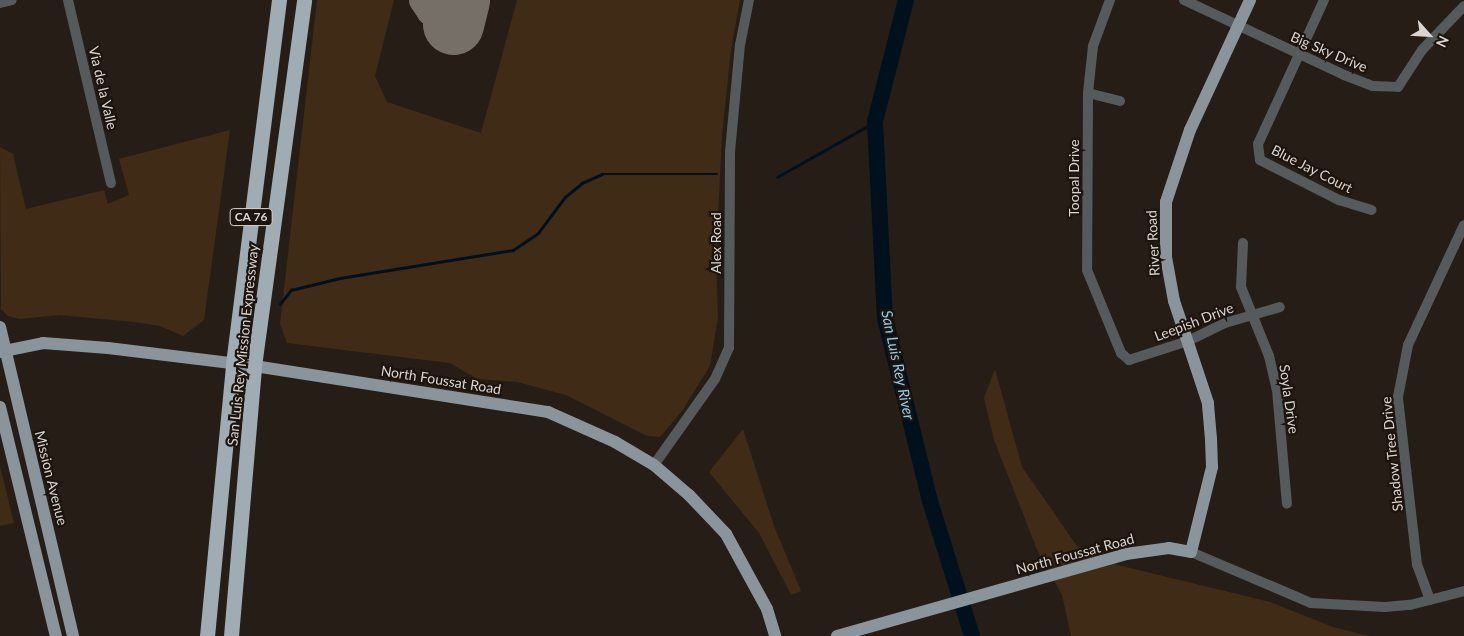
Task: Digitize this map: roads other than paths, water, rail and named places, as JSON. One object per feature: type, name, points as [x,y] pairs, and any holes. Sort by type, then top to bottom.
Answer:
[{"type":"highway","name":"San Luis Rey Mission Expressway","points":[[207,636],[233,364],[279,0]]},
{"type":"highway","name":"San Luis Rey Mission Expressway","points":[[231,636],[254,366],[304,0]]},
{"type":"main road","name":"River Road","points":[[1191,552],[1212,467],[1208,404],[1174,302],[1166,257],[1166,202],[1190,130],[1250,0]]},
{"type":"main road","name":"Mission Avenue","points":[[0,327],[3,351],[73,636]]},
{"type":"main road","name":"North Foussat Road","points":[[3,351],[43,343],[254,366],[548,412],[615,442],[654,466],[689,495],[726,534],[767,608],[774,636]]},
{"type":"main road","points":[[0,407],[56,636]]},
{"type":"main road","name":"North Foussat Road","points":[[838,636],[1126,554],[1168,548],[1191,552]]},
{"type":"street","points":[[0,3],[12,0]]},
{"type":"street","name":"Via de la Valle","points":[[68,0],[111,183]]},
{"type":"street","name":"Alex Road","points":[[654,466],[715,379],[729,348],[730,152],[740,45],[749,0]]},
{"type":"street","name":"Toopal Drive","points":[[1110,0],[1093,46],[1088,93],[1088,270],[1121,353]]},
{"type":"street","name":"Big Sky Drive","points":[[1184,0],[1299,56],[1373,86],[1398,87],[1422,50],[1464,6]]},
{"type":"street","points":[[1299,56],[1324,0]]},
{"type":"street","name":"Blue Jay Court","points":[[1299,56],[1258,144],[1260,160],[1339,200],[1372,210]]},
{"type":"street","points":[[1088,93],[1120,101]]},
{"type":"street","name":"Shadow Tree Drive","points":[[1430,600],[1417,565],[1398,397],[1402,364],[1408,345],[1460,246],[1464,225]]},
{"type":"street","name":"Soyla Drive","points":[[1243,243],[1242,287],[1269,356],[1277,390],[1287,504]]},
{"type":"street","name":"Leepish Drive","points":[[1121,353],[1129,360],[1188,341],[1226,323],[1280,308]]},
{"type":"street","name":"North Foussat Road","points":[[1191,552],[1311,604],[1385,607],[1430,600],[1464,591]]},
{"type":"waterway","name":"San Luis Rey River","points":[[906,0],[875,122],[885,318],[930,501],[972,636]]},
{"type":"waterway","points":[[777,177],[875,122]]},
{"type":"waterway","points":[[280,304],[291,290],[340,278],[513,250],[538,233],[565,197],[582,183],[602,174],[717,174]]}]
